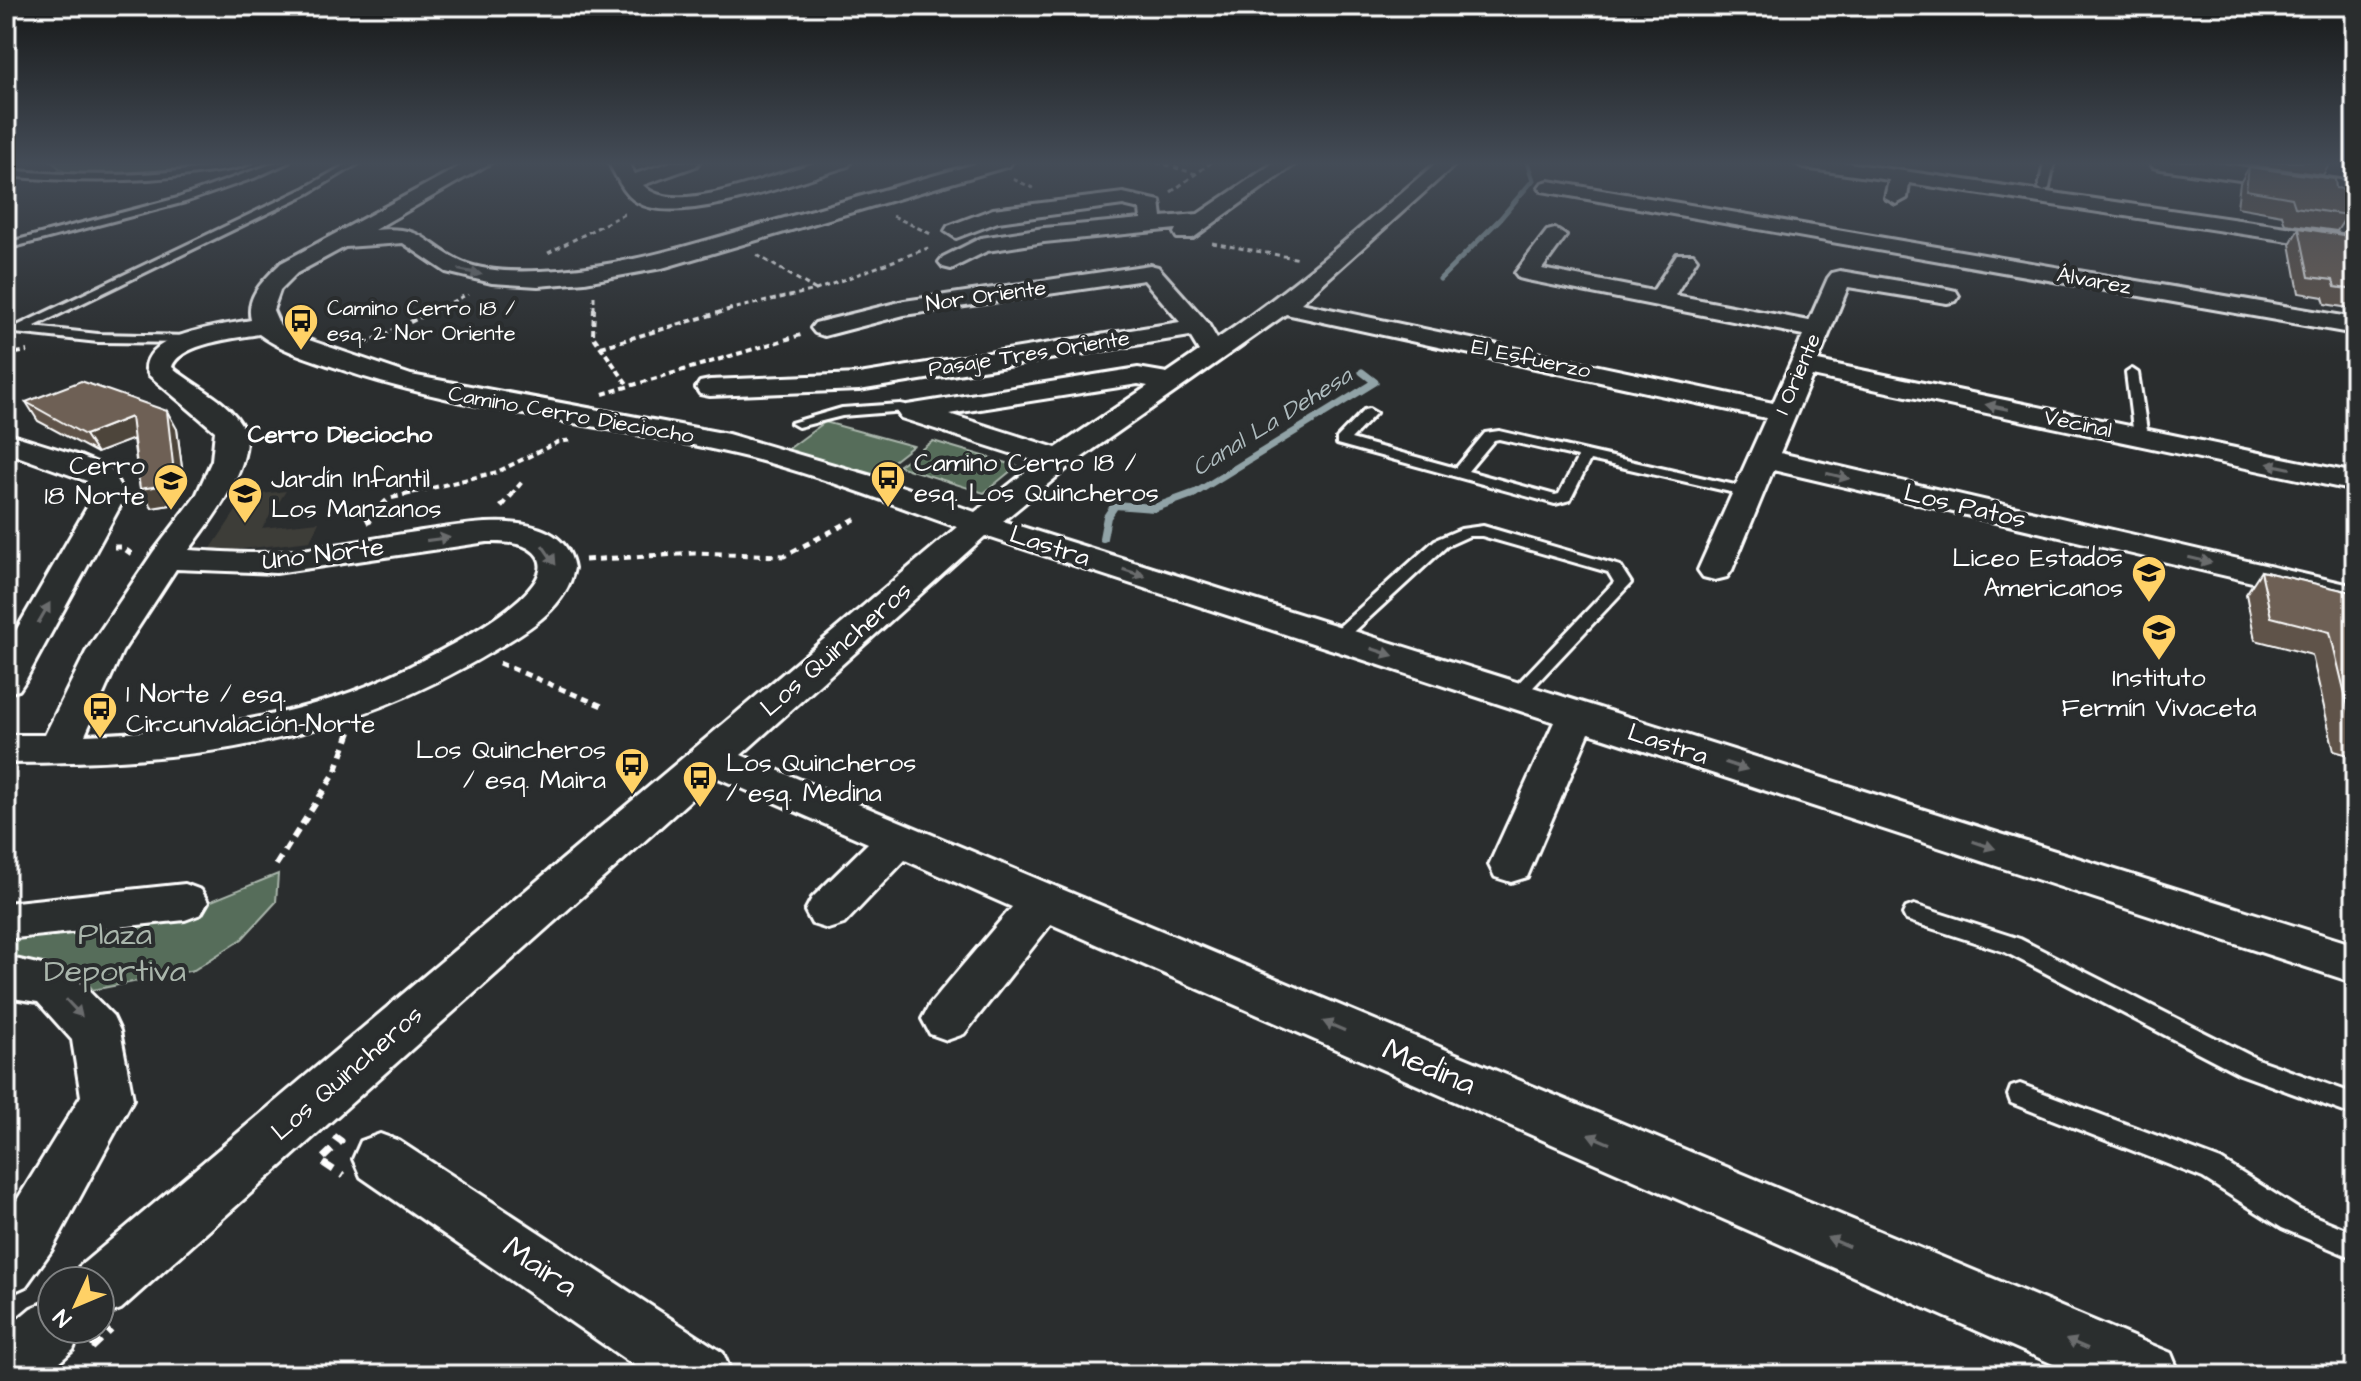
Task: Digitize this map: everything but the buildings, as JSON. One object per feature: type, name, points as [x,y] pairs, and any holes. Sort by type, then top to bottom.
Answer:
[{"type":"street","points":[[58,750],[104,652],[166,558],[211,498],[227,460],[230,430],[217,412],[177,387],[159,369],[164,355],[191,340],[265,325],[261,310],[269,288],[289,268],[361,226]]},
{"type":"street","points":[[319,249],[370,238],[405,238],[423,245],[447,266],[503,277],[595,275],[654,263],[779,226]]},
{"type":"street","points":[[948,235],[968,226]]},
{"type":"street","points":[[951,262],[981,245],[1087,226]]},
{"type":"street","points":[[1197,226],[1163,253],[1212,354]]},
{"type":"street","name":"Los Quincheros","points":[[116,1274],[980,524],[1060,459],[1282,306],[1376,226]]},
{"type":"street","name":"Álvarez","points":[[1778,226],[2355,326]]},
{"type":"street","points":[[2214,226],[2355,244]]},
{"type":"street","points":[[1555,236],[1527,273],[1816,330]]},
{"type":"street","name":"Nor Oriente","points":[[824,328],[1163,253]]},
{"type":"street","points":[[1660,299],[1685,259]]},
{"type":"street","name":"1 Oriente","points":[[1715,570],[1840,278],[1947,296]]},
{"type":"street","name":"El Esfuerzo","points":[[1282,306],[1781,413]]},
{"type":"street","name":"Camino Cerro Dieciocho","points":[[265,325],[287,341],[440,391],[728,443],[864,484],[980,524]]},
{"type":"street","name":"Pasaje Tres Oriente","points":[[710,388],[859,382],[1198,327]]},
{"type":"street","name":"Vecinal","points":[[1801,366],[2355,482]]},
{"type":"street","points":[[906,410],[1138,376],[1174,382]]},
{"type":"street","points":[[859,382],[859,394],[1060,459]]},
{"type":"street","points":[[6,442],[69,462],[100,476],[109,497],[6,681]]},
{"type":"street","name":"Los Patos","points":[[1762,458],[2355,596]]},
{"type":"street","name":"Lastra","points":[[980,524],[2355,964]]},
{"type":"street","name":"Uno Norte","points":[[166,558],[268,563],[480,532],[515,534],[537,541],[554,556],[557,567]]},
{"type":"street","points":[[6,749],[133,749],[214,741],[300,722],[358,704],[469,650],[537,602],[552,584],[557,567]]},
{"type":"street","points":[[1511,865],[1577,715]]},
{"type":"street","name":"Medina","points":[[710,758],[2149,1375]]},
{"type":"street","points":[[828,911],[898,840]]},
{"type":"street","points":[[947,1019],[1043,901]]},
{"type":"street","points":[[6,921],[185,902]]},
{"type":"street","points":[[6,977],[52,985],[95,1031],[107,1099],[31,1231],[6,1266]]},
{"type":"street","name":"Maira","points":[[380,1159],[701,1375]]},
{"type":"street","points":[[6,1369],[36,1343]]},
{"type":"lane","points":[[6,246],[87,226]]},
{"type":"lane","points":[[20,329],[233,226]]},
{"type":"lane","points":[[6,328],[98,338],[191,340]]},
{"type":"lane","points":[[2132,373],[2141,437]]},
{"type":"lane","points":[[798,423],[842,412],[906,410]]},
{"type":"lane","points":[[1369,413],[1342,441],[1562,500],[1586,455]]},
{"type":"lane","points":[[1460,472],[1490,436],[1499,435],[1748,492]]},
{"type":"lane","points":[[1337,638],[1441,543],[1466,532],[1483,531],[1614,569],[1623,583],[1516,695]]},
{"type":"lane","points":[[1914,914],[2012,945],[2249,1067],[2355,1105]]},
{"type":"lane","points":[[2020,1095],[2212,1169],[2291,1219],[2355,1246]]},
{"type":"path","points":[[336,359],[600,226]]},
{"type":"path","points":[[926,226],[948,235]]},
{"type":"path","points":[[601,347],[730,309],[816,290],[923,252],[948,235]]},
{"type":"path","points":[[732,240],[816,290]]},
{"type":"path","points":[[1163,253],[1333,265]]},
{"type":"path","points":[[595,275],[593,336],[628,385],[824,328]]},
{"type":"path","points":[[382,547],[367,518],[390,498],[497,472],[558,442]]},
{"type":"path","points":[[557,567],[588,559],[694,553],[784,556],[855,519]]},
{"type":"path","points":[[469,650],[607,708]]},
{"type":"path","points":[[276,865],[335,773],[358,704]]},
{"type":"shaded area","name":"Jardín Infantil Los Manzanos","points":[[286,491],[262,528],[319,522],[310,541],[208,553],[246,496]]},
{"type":"green space","points":[[825,422],[913,446],[872,478],[783,453]]},
{"type":"green space","points":[[933,441],[1017,466],[984,493],[898,466]]},
{"type":"green space","name":"Plaza Deportiva","points":[[278,874],[276,902],[242,939],[194,970],[93,990],[76,970],[6,965],[6,932],[187,911]]},
{"type":"waterway","name":"Canal La Dehesa","points":[[1440,279],[1493,226]]},
{"type":"waterway","name":"Canal La Dehesa","points":[[1192,495],[1375,382],[1362,372]]},
{"type":"waterway","name":"Canal La Dehesa","points":[[1103,538],[1107,517],[1115,505],[1154,508],[1195,493]]},
{"type":"place","name":"Camino Cerro 18 / esq. 2 Nor Oriente","points":[[301,352]]},
{"type":"place","name":"Camino Cerro 18 / esq. Los Quincheros","points":[[888,509]]},
{"type":"place","name":"Cerro 18 Norte","points":[[171,512]]},
{"type":"place","name":"Jardín Infantil Los Manzanos","points":[[245,525]]},
{"type":"place","name":"Liceo Estados Americanos","points":[[2149,604]]},
{"type":"place","name":"Instituto Fermín Vivaceta","points":[[2159,662]]},
{"type":"place","name":"1 Norte / esq. Circunvalación-Norte","points":[[100,740]]},
{"type":"place","name":"Los Quincheros / esq. Maira","points":[[632,796]]},
{"type":"place","name":"Los Quincheros / esq. Medina","points":[[700,809]]},
{"type":"district","name":"Cerro Dieciocho","points":[[340,435]]}]
